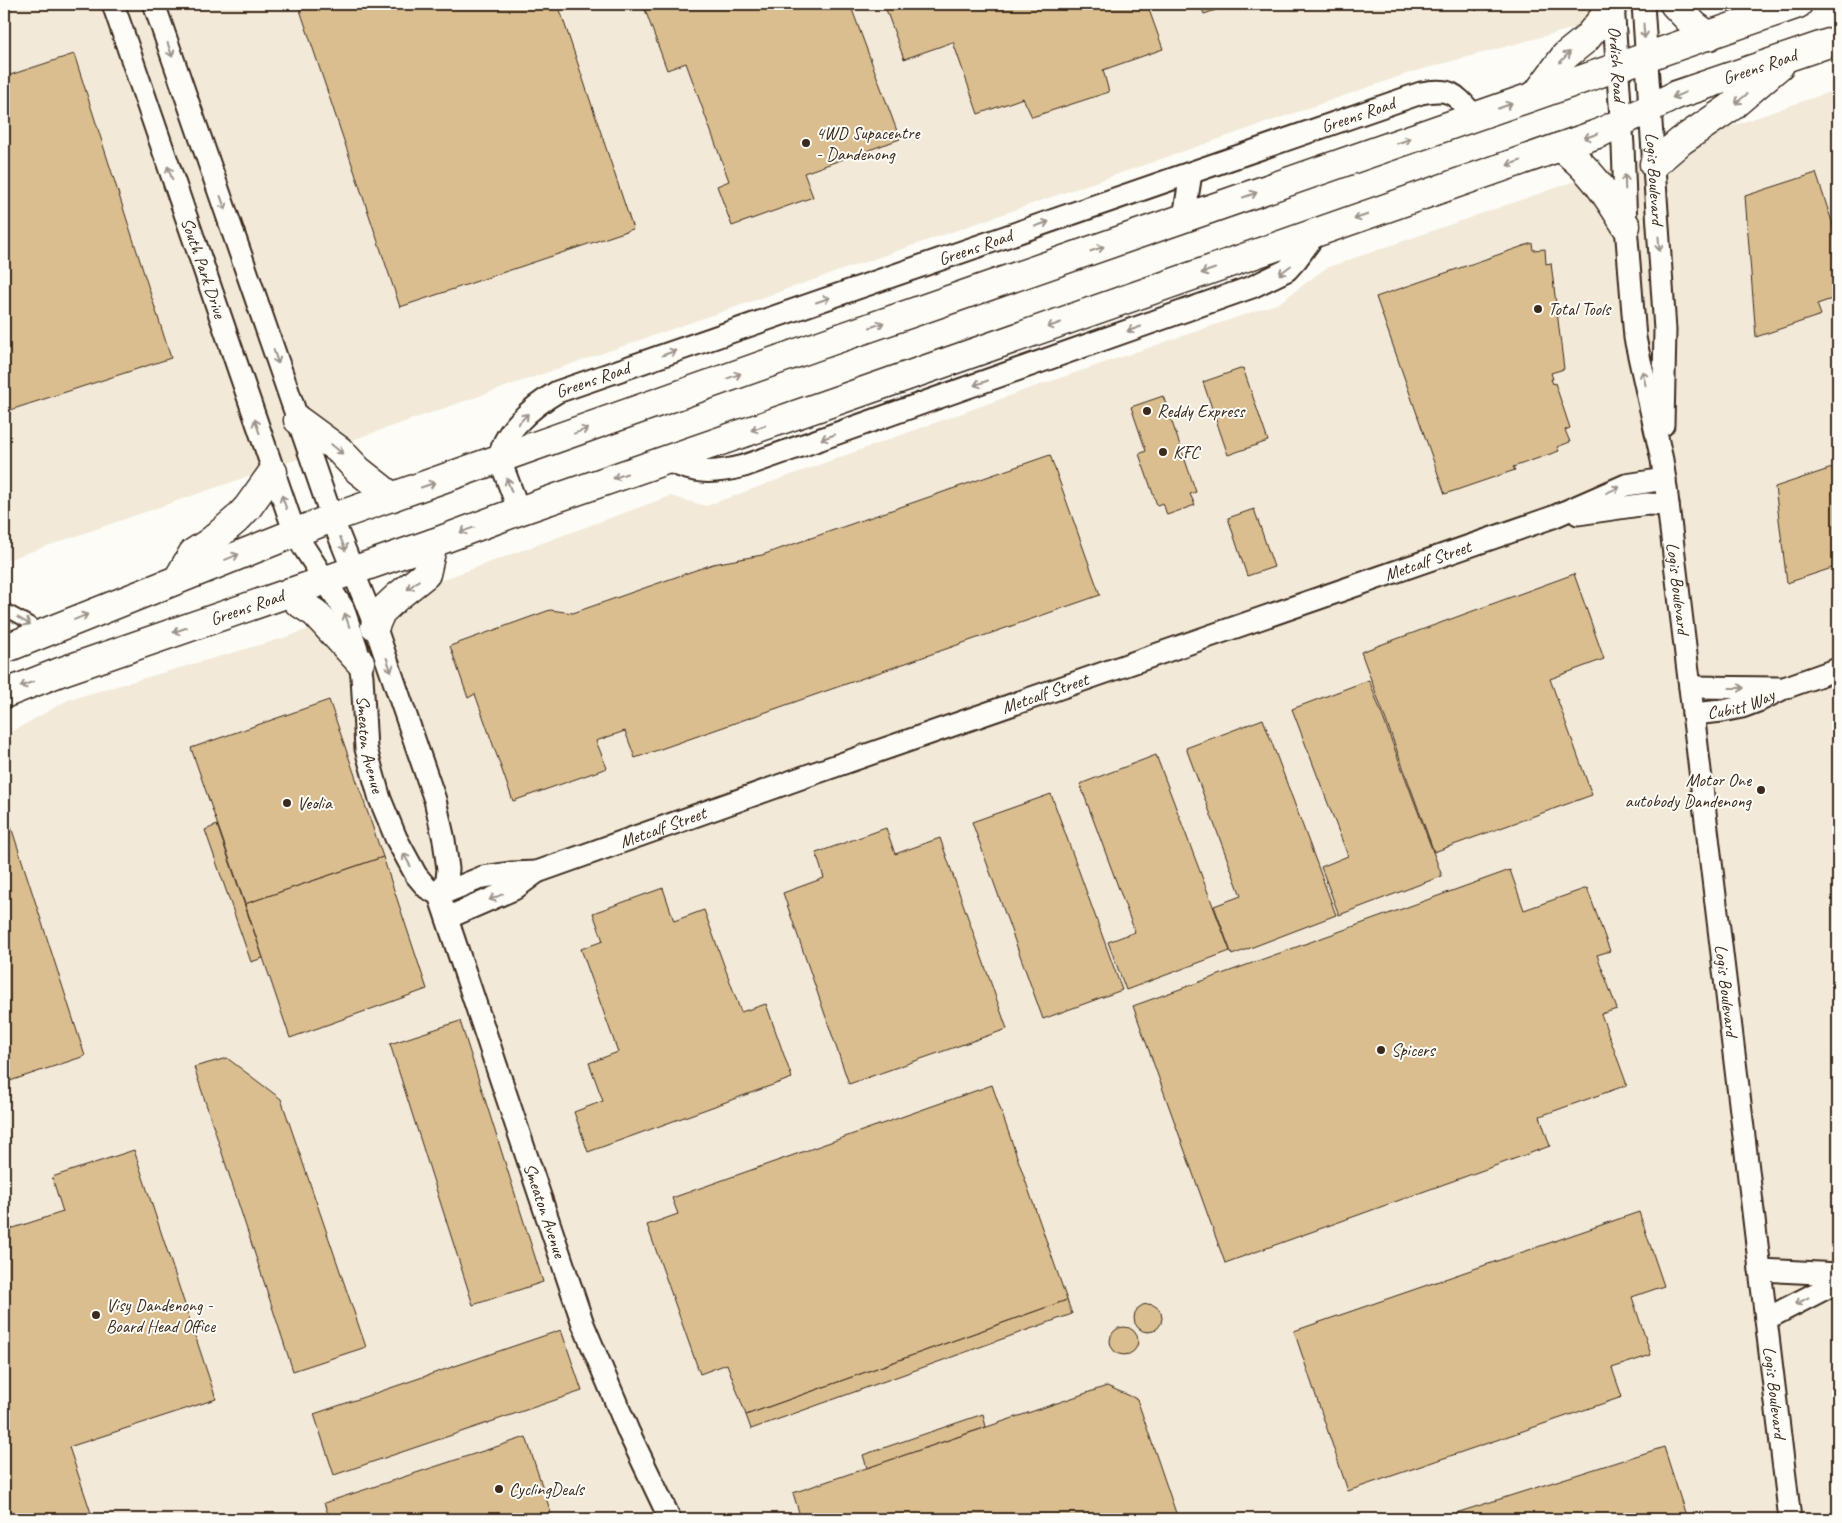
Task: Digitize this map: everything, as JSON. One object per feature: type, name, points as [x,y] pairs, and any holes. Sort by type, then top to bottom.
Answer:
[{"type":"main road","points":[[1674,4],[1694,25],[1709,36]]},
{"type":"main road","points":[[4,649],[332,518],[831,341],[1798,4]]},
{"type":"main road","points":[[1536,96],[1565,56],[1586,39],[1613,5]]},
{"type":"main road","name":"Greens Road","points":[[4,694],[60,672],[433,543],[519,511],[1560,146],[1621,123],[1681,94],[1838,40]]},
{"type":"main road","points":[[1654,164],[1681,141],[1731,107],[1791,56]]},
{"type":"main road","points":[[1560,146],[1588,170],[1600,185],[1626,226]]},
{"type":"main road","points":[[298,420],[339,450],[358,470],[392,497]]},
{"type":"main road","points":[[178,579],[193,553],[210,542],[237,519],[248,507],[272,472]]},
{"type":"main road","points":[[375,626],[381,612],[426,574],[433,543]]},
{"type":"main road","points":[[290,592],[298,602],[315,613],[360,662]]},
{"type":"street","name":"South Park Drive","points":[[113,4],[272,472],[296,532],[326,579]]},
{"type":"street","points":[[154,4],[332,518]]},
{"type":"street","name":"Ordish Road","points":[[1643,4],[1650,108]]},
{"type":"street","name":"Ordish Road","points":[[1613,5],[1621,123]]},
{"type":"street","name":"Greens Road","points":[[500,460],[503,441],[522,419],[542,401],[558,392],[1426,92],[1446,91],[1457,97],[1474,116]]},
{"type":"street","name":"Logis Boulevard","points":[[1650,108],[1665,330],[1664,469]]},
{"type":"street","name":"Logis Boulevard","points":[[1621,123],[1626,226],[1636,338],[1664,469],[1790,1519]]},
{"type":"street","points":[[1184,218],[1191,173]]},
{"type":"street","points":[[500,460],[519,511]]},
{"type":"street","name":"Metcalf Street","points":[[447,918],[514,890],[538,872],[824,770],[1553,517],[1664,469]]},
{"type":"street","name":"Metcalf Street","points":[[1553,517],[1646,504],[1668,505]]},
{"type":"street","name":"Smeaton Avenue","points":[[332,518],[375,626],[418,748],[438,814],[448,869],[447,880],[440,895],[584,1324],[629,1434],[670,1519]]},
{"type":"street","name":"Smeaton Avenue","points":[[326,579],[343,608],[360,662],[366,749],[380,799],[396,838],[416,876],[427,888],[440,895]]},
{"type":"street","name":"Cubitt Way","points":[[1693,714],[1742,707],[1784,688],[1838,669]]},
{"type":"street","name":"Cubitt Way","points":[[1690,687],[1784,688]]},
{"type":"street","name":"Metcalf Street","points":[[440,895],[484,877],[510,873],[538,872]]},
{"type":"street","points":[[1760,1270],[1838,1274]]},
{"type":"street","points":[[1766,1319],[1838,1282]]},
{"type":"lane","points":[[4,609],[45,632]]},
{"type":"shaded area","points":[[4,4],[1663,4],[1412,72],[4,561]]},
{"type":"shaded area","points":[[1838,89],[1838,1519],[4,1519],[4,736],[68,700],[287,637],[670,496],[706,506],[1028,389],[1279,303],[1326,268]]},
{"type":"building","points":[[298,4],[558,4],[633,229],[400,307]]},
{"type":"building","points":[[643,4],[850,4],[900,139],[804,173],[813,197],[732,226],[717,186],[729,181],[686,63],[667,70]]},
{"type":"building","points":[[884,4],[1147,4],[1163,49],[1103,70],[1109,92],[1032,117],[1023,98],[978,114],[953,42],[904,59]]},
{"type":"building","points":[[1200,4],[1234,4],[1204,14]]},
{"type":"building","points":[[1469,4],[1496,4],[1489,10],[1483,5],[1476,11]]},
{"type":"building","points":[[74,54],[171,358],[4,412],[4,77]]},
{"type":"building","points":[[1816,173],[1838,240],[1838,297],[1817,304],[1821,315],[1756,337],[1745,196]]},
{"type":"building","points":[[1532,243],[1533,250],[1545,249],[1546,264],[1551,263],[1564,369],[1551,373],[1553,379],[1551,379],[1553,384],[1555,383],[1570,428],[1565,430],[1570,442],[1557,447],[1559,451],[1513,467],[1515,470],[1445,494],[1376,297]]},
{"type":"building","points":[[1243,368],[1268,441],[1228,455],[1203,382]]},
{"type":"building","points":[[1163,396],[1196,492],[1190,494],[1195,505],[1167,515],[1163,503],[1157,505],[1139,454],[1146,451],[1131,407]]},
{"type":"building","points":[[1050,455],[1100,595],[635,758],[625,731],[596,741],[607,768],[513,801],[475,694],[468,698],[450,646],[550,610],[573,613],[713,564],[762,555]]},
{"type":"building","points":[[1838,466],[1838,566],[1787,583],[1775,487]]},
{"type":"building","points":[[1254,509],[1274,567],[1247,576],[1228,518]]},
{"type":"building","points":[[1574,574],[1604,659],[1550,679],[1592,795],[1434,852],[1361,652]]},
{"type":"building","points":[[1369,680],[1442,876],[1339,915],[1321,867],[1348,856],[1292,709]]},
{"type":"building","name":"Veolia","points":[[329,700],[383,857],[245,904],[191,748]]},
{"type":"building","points":[[1263,719],[1336,915],[1232,955],[1214,906],[1241,896],[1186,748]]},
{"type":"building","points":[[1156,755],[1230,951],[1126,990],[1108,942],[1135,932],[1080,784]]},
{"type":"building","points":[[1051,794],[1122,990],[1043,1019],[972,822]]},
{"type":"building","points":[[4,805],[85,1056],[4,1083]]},
{"type":"building","points":[[217,825],[263,958],[251,962],[205,830]]},
{"type":"building","points":[[886,828],[895,854],[940,838],[1007,1029],[849,1084],[783,893],[824,878],[816,853]]},
{"type":"building","points":[[383,857],[427,989],[290,1038],[245,904]]},
{"type":"building","name":"Spicers","points":[[1510,870],[1524,910],[1587,888],[1610,951],[1597,955],[1617,1009],[1601,1014],[1627,1085],[1540,1116],[1550,1146],[1225,1263],[1133,1006]]},
{"type":"building","points":[[663,888],[674,921],[704,910],[741,1012],[766,1004],[792,1078],[588,1152],[574,1112],[603,1101],[589,1063],[618,1052],[581,949],[603,941],[593,913]]},
{"type":"building","points":[[460,1021],[543,1282],[473,1305],[390,1044]]},
{"type":"building","points":[[227,1058],[281,1099],[366,1347],[293,1371],[194,1067]]},
{"type":"building","points":[[992,1085],[1067,1300],[746,1415],[727,1364],[700,1374],[647,1225],[678,1214],[672,1198]]},
{"type":"building","name":"Visy Dandenong - Board Head Office","points":[[134,1150],[216,1399],[69,1447],[93,1519],[4,1519],[4,1231],[63,1212],[52,1177]]},
{"type":"building","points":[[1639,1212],[1664,1286],[1632,1297],[1651,1355],[1612,1368],[1622,1397],[1348,1491],[1294,1331]]},
{"type":"building","points":[[1067,1300],[1072,1314],[751,1429],[746,1415]]},
{"type":"building","points":[[1148,1304],[1158,1308],[1162,1318],[1158,1328],[1148,1332],[1138,1328],[1134,1318],[1138,1308]]},
{"type":"building","points":[[1124,1327],[1134,1331],[1138,1341],[1134,1351],[1124,1355],[1114,1351],[1110,1341],[1114,1331]]},
{"type":"building","points":[[561,1330],[582,1391],[334,1475],[314,1414]]},
{"type":"building","points":[[1107,1386],[1137,1399],[1178,1519],[801,1519],[793,1493]]},
{"type":"building","points":[[983,1414],[986,1427],[867,1468],[863,1455]]},
{"type":"building","points":[[526,1437],[553,1519],[330,1519],[324,1503]]},
{"type":"building","points":[[1664,1447],[1687,1519],[1437,1519]]},
{"type":"place","name":"4WD Supacentre - Dandenong","points":[[806,143]]},
{"type":"place","name":"Total Tools","points":[[1538,309]]},
{"type":"place","name":"Reddy Express","points":[[1147,411]]},
{"type":"place","name":"KFC","points":[[1163,452]]},
{"type":"place","name":"Motor One autobody Dandenong","points":[[1761,790]]},
{"type":"place","name":"Veolia","points":[[287,803]]},
{"type":"place","name":"Spicers","points":[[1381,1050]]},
{"type":"place","name":"Visy Dandenong - Board Head Office","points":[[96,1315]]},
{"type":"place","name":"CyclingDeals","points":[[499,1489]]}]
